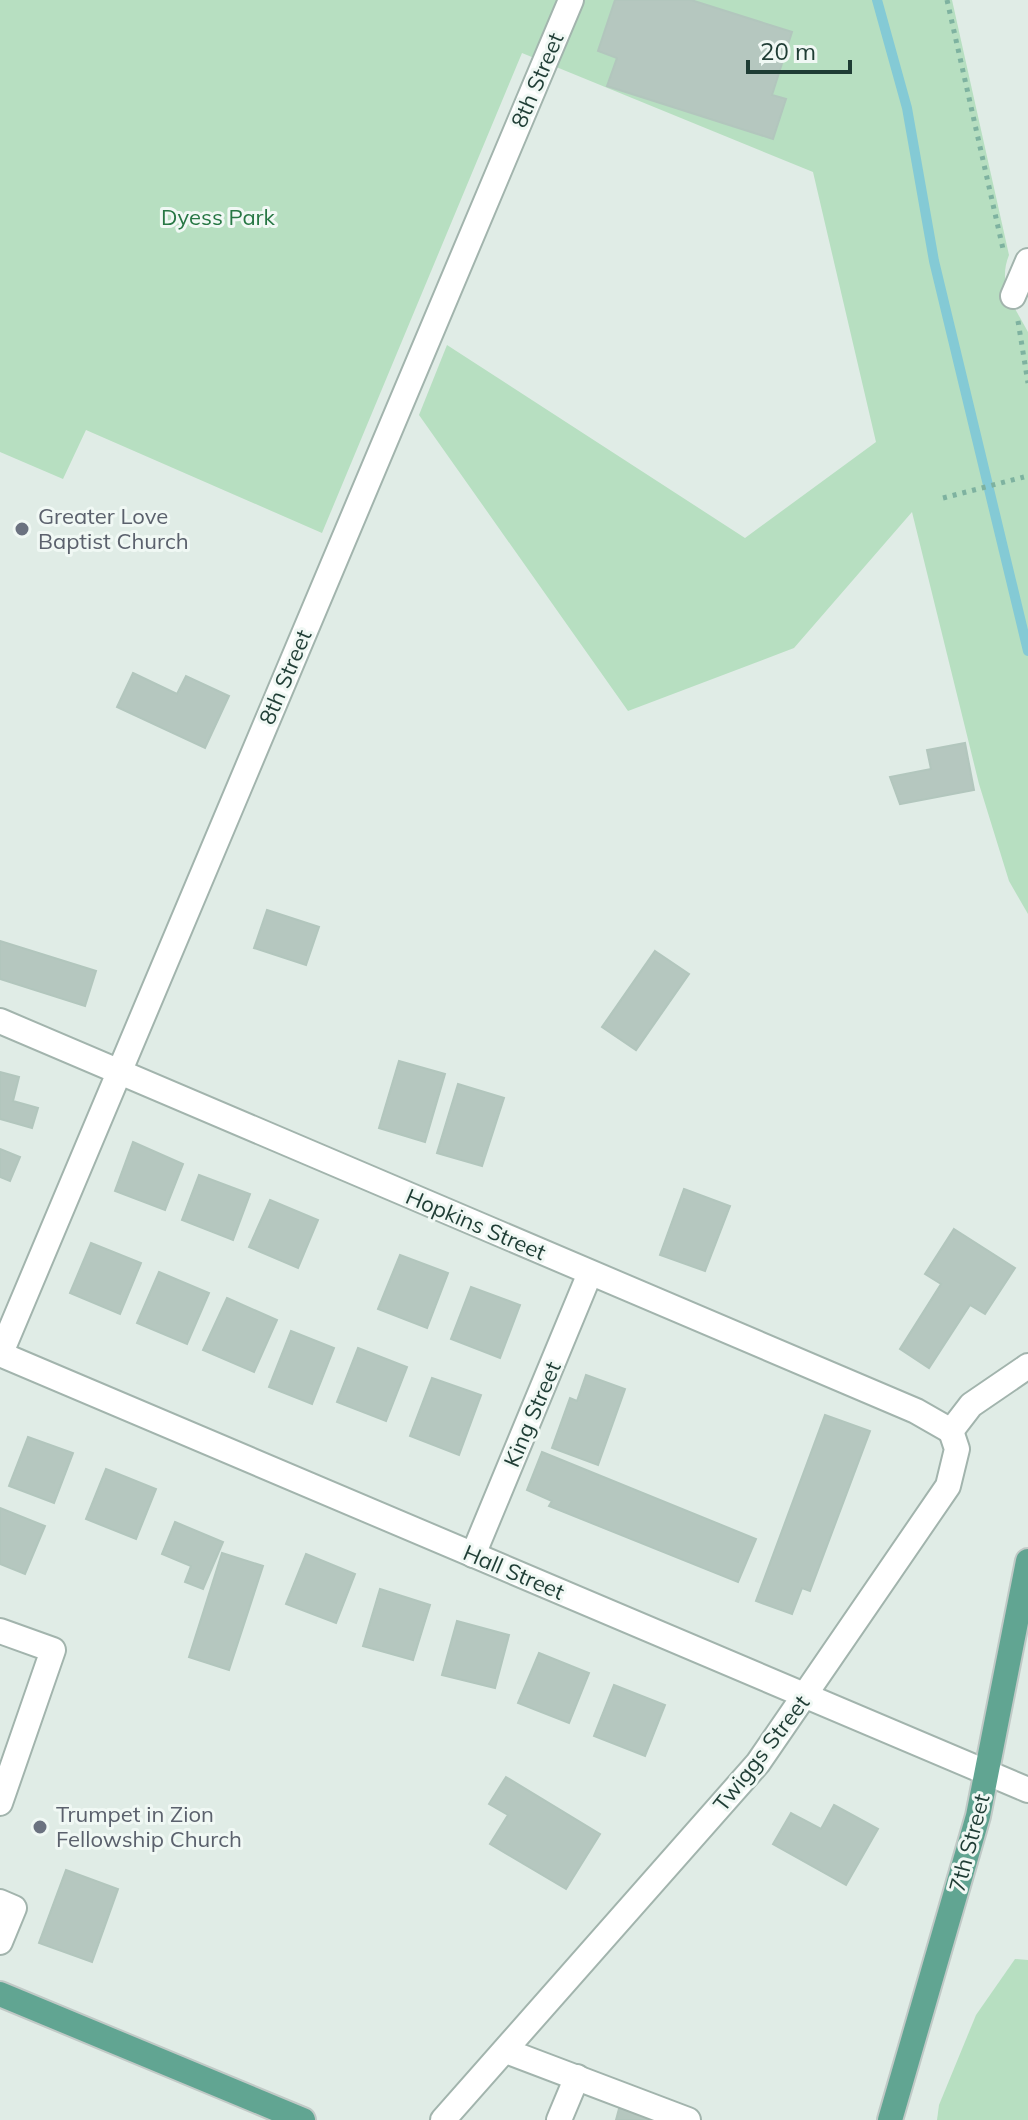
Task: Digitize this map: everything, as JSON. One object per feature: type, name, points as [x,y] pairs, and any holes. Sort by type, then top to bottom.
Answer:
[{"type":"main road","name":"7th Street","points":[[890,2120],[973,1831],[1028,1561]]},
{"type":"main road","points":[[0,1994],[303,2120]]},
{"type":"street","name":"8th Street","points":[[0,1354],[571,0]]},
{"type":"street","points":[[1013,296],[1028,261]]},
{"type":"street","name":"Hopkins Street","points":[[0,1021],[916,1411],[951,1431]]},
{"type":"street","name":"King Street","points":[[473,1555],[590,1273]]},
{"type":"street","name":"Hall Street","points":[[0,1354],[1028,1790]]},
{"type":"street","points":[[951,1431],[971,1405],[1028,1366]]},
{"type":"street","name":"Twiggs Street","points":[[443,2120],[758,1763],[948,1486],[957,1449],[951,1431]]},
{"type":"street","points":[[0,1631],[53,1650],[8,1751],[0,1803]]},
{"type":"street","points":[[0,1902],[14,1908],[0,1942]]},
{"type":"street","points":[[506,2051],[688,2120]]},
{"type":"street","points":[[559,2120],[577,2077]]},
{"type":"path","points":[[947,0],[1013,296],[1028,383]]},
{"type":"path","points":[[943,498],[1024,477]]},
{"type":"green space","name":"Dyess Park","points":[[0,0],[952,0],[1009,255],[1006,286],[1028,332],[1028,914],[1009,881],[979,784],[912,512],[794,648],[628,711],[419,415],[447,345],[745,538],[876,442],[813,172],[522,53],[322,533],[86,430],[63,479],[0,452]]},
{"type":"green space","points":[[1015,1959],[1028,1960],[1028,2120],[937,2120],[939,2105],[976,2015]]},
{"type":"building","points":[[615,0],[691,0],[792,32],[772,95],[786,99],[773,139],[607,86],[617,58],[598,51]]},
{"type":"building","points":[[133,673],[177,694],[186,676],[229,696],[205,748],[117,707]]},
{"type":"building","points":[[965,743],[974,790],[900,804],[890,777],[931,769],[927,750]]},
{"type":"building","points":[[267,910],[319,927],[306,965],[254,948]]},
{"type":"building","points":[[0,941],[96,971],[85,1006],[0,979]]},
{"type":"building","points":[[655,951],[689,974],[636,1050],[602,1027]]},
{"type":"building","points":[[399,1061],[445,1074],[425,1142],[379,1128]]},
{"type":"building","points":[[0,1072],[19,1077],[13,1101],[38,1108],[32,1128],[0,1119]]},
{"type":"building","points":[[458,1084],[504,1098],[482,1166],[437,1153]]},
{"type":"building","points":[[133,1142],[183,1164],[165,1210],[115,1191]]},
{"type":"building","points":[[0,1149],[20,1157],[10,1181],[0,1177]]},
{"type":"building","points":[[199,1175],[250,1194],[233,1240],[182,1220]]},
{"type":"building","points":[[684,1189],[730,1206],[705,1271],[660,1255]]},
{"type":"building","points":[[270,1200],[318,1220],[298,1268],[249,1247]]},
{"type":"building","points":[[954,1229],[1015,1268],[985,1314],[970,1305],[929,1368],[900,1349],[941,1284],[925,1274]]},
{"type":"building","points":[[91,1243],[141,1263],[120,1314],[70,1293]]},
{"type":"building","points":[[400,1255],[448,1273],[427,1328],[378,1309]]},
{"type":"building","points":[[159,1272],[209,1293],[187,1344],[137,1323]]},
{"type":"building","points":[[471,1287],[520,1305],[500,1358],[451,1339]]},
{"type":"building","points":[[227,1298],[277,1320],[254,1372],[203,1350]]},
{"type":"building","points":[[291,1331],[334,1348],[312,1404],[269,1387]]},
{"type":"building","points":[[358,1348],[407,1367],[386,1421],[337,1402]]},
{"type":"building","points":[[586,1375],[625,1389],[598,1465],[552,1448],[570,1398],[577,1401]]},
{"type":"building","points":[[432,1378],[481,1395],[459,1455],[410,1436]]},
{"type":"building","points":[[825,1415],[870,1431],[810,1591],[802,1588],[792,1614],[756,1601]]},
{"type":"building","points":[[28,1437],[73,1453],[54,1503],[9,1486]]},
{"type":"building","points":[[542,1452],[756,1539],[738,1582],[549,1506],[552,1501],[527,1490]]},
{"type":"building","points":[[106,1469],[156,1489],[136,1539],[86,1519]]},
{"type":"building","points":[[0,1508],[45,1526],[25,1574],[0,1564]]},
{"type":"building","points":[[175,1522],[223,1542],[203,1589],[185,1582],[191,1566],[162,1554]]},
{"type":"building","points":[[222,1553],[263,1566],[229,1670],[189,1657]]},
{"type":"building","points":[[306,1554],[355,1574],[336,1623],[286,1604]]},
{"type":"building","points":[[380,1589],[430,1605],[413,1660],[363,1646]]},
{"type":"building","points":[[457,1621],[509,1635],[495,1688],[442,1675]]},
{"type":"building","points":[[539,1653],[589,1673],[569,1723],[518,1703]]},
{"type":"building","points":[[614,1685],[665,1705],[645,1756],[594,1736]]},
{"type":"building","points":[[506,1777],[600,1834],[566,1889],[490,1844],[508,1815],[489,1804]]},
{"type":"building","points":[[834,1805],[878,1829],[846,1885],[773,1844],[791,1813],[821,1829]]},
{"type":"building","points":[[66,1870],[118,1889],[92,1962],[39,1943]]},
{"type":"building","points":[[620,2105],[675,2120],[616,2120]]},
{"type":"waterway","points":[[877,0],[907,108],[934,261],[1028,651]]},
{"type":"place","name":"Greater Love Baptist Church","points":[[22,529]]},
{"type":"place","name":"Trumpet in Zion Fellowship Church","points":[[40,1827]]}]
